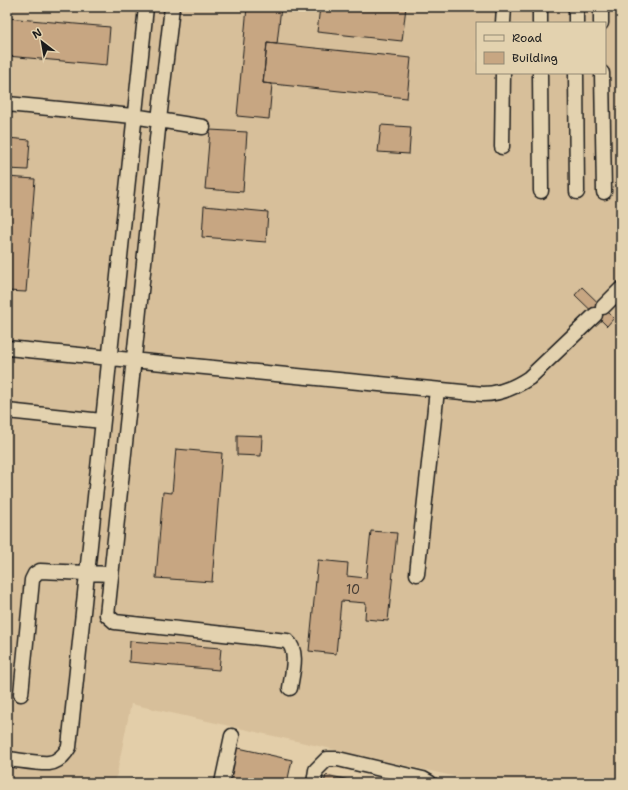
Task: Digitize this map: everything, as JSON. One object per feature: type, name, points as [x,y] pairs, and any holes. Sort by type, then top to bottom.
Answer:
[{"type":"lane","points":[[7,759],[50,763],[64,755],[69,747],[102,421],[110,357],[133,116],[146,7]]},
{"type":"lane","points":[[172,7],[107,615],[115,622],[286,641],[291,644],[293,650],[290,688]]},
{"type":"lane","points":[[504,7],[504,22]]},
{"type":"lane","points":[[540,7],[540,22]]},
{"type":"lane","points":[[576,7],[576,22]]},
{"type":"lane","points":[[601,7],[601,22]]},
{"type":"lane","points":[[502,147],[503,74]]},
{"type":"lane","points":[[540,74],[541,191]]},
{"type":"lane","points":[[576,74],[577,192]]},
{"type":"lane","points":[[602,74],[604,192]]},
{"type":"lane","points":[[7,104],[133,116],[203,127]]},
{"type":"lane","points":[[7,348],[487,394],[502,392],[516,386],[528,378],[621,289]]},
{"type":"lane","points":[[417,574],[437,390]]},
{"type":"lane","points":[[7,410],[102,421]]},
{"type":"lane","points":[[21,694],[32,580],[35,574],[40,571],[111,574]]},
{"type":"lane","points":[[222,783],[232,736]]},
{"type":"lane","points":[[314,783],[316,770],[327,759],[338,759],[423,779],[430,783]]},
{"type":"shaded area","points":[[7,7],[621,7],[621,783],[484,783],[131,704],[115,783],[7,783]]},
{"type":"building","points":[[247,7],[281,7],[277,44],[267,43],[263,83],[272,84],[269,119],[237,116]]},
{"type":"building","points":[[320,7],[406,7],[402,41],[317,32]]},
{"type":"building","points":[[7,18],[110,27],[107,65],[7,56]]},
{"type":"building","points":[[267,43],[411,58],[407,98],[263,83]]},
{"type":"building","points":[[381,125],[411,127],[409,154],[378,152]]},
{"type":"building","points":[[210,130],[247,132],[243,192],[205,189]]},
{"type":"building","points":[[7,138],[30,140],[28,170],[7,169]]},
{"type":"building","points":[[7,177],[35,179],[26,292],[7,291]]},
{"type":"building","points":[[204,206],[268,212],[266,242],[202,237]]},
{"type":"building","points":[[582,287],[614,318],[607,326],[575,295]]},
{"type":"building","points":[[237,435],[262,436],[261,456],[237,455]]},
{"type":"building","points":[[176,449],[222,453],[212,582],[156,578],[163,492],[172,493]]},
{"type":"building","points":[[371,531],[397,533],[388,621],[365,619],[366,603],[341,601],[336,654],[309,651],[318,560],[348,563],[347,576],[366,578]]},
{"type":"building","points":[[130,641],[221,648],[219,670],[129,662]]},
{"type":"building","points":[[234,747],[292,760],[287,783],[226,783]]},
{"type":"building","points":[[326,775],[364,783],[324,783]]},
{"type":"building","points":[[132,779],[150,783],[131,783]]}]
